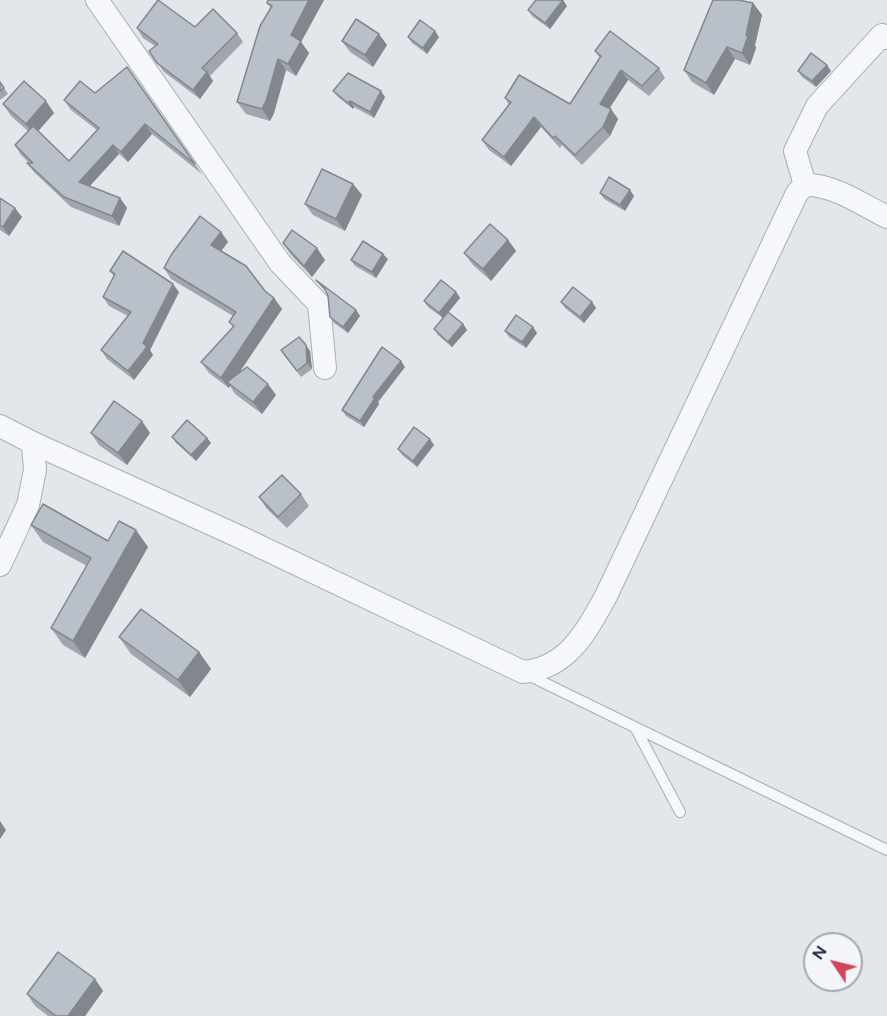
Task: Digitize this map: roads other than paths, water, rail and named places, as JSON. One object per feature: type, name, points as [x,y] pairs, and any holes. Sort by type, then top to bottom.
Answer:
[{"type":"street","points":[[98,0],[280,263],[319,304],[325,368]]},
{"type":"street","points":[[805,185],[795,151],[817,106],[882,35],[887,38]]},
{"type":"street","points":[[0,426],[523,672],[539,671],[554,664],[567,653],[606,596],[792,203],[805,185],[817,184],[830,189],[887,217]]},
{"type":"street","points":[[0,565],[28,505],[35,470],[33,443]]},
{"type":"lane","points":[[523,672],[887,850]]},
{"type":"lane","points":[[636,729],[680,812]]}]
